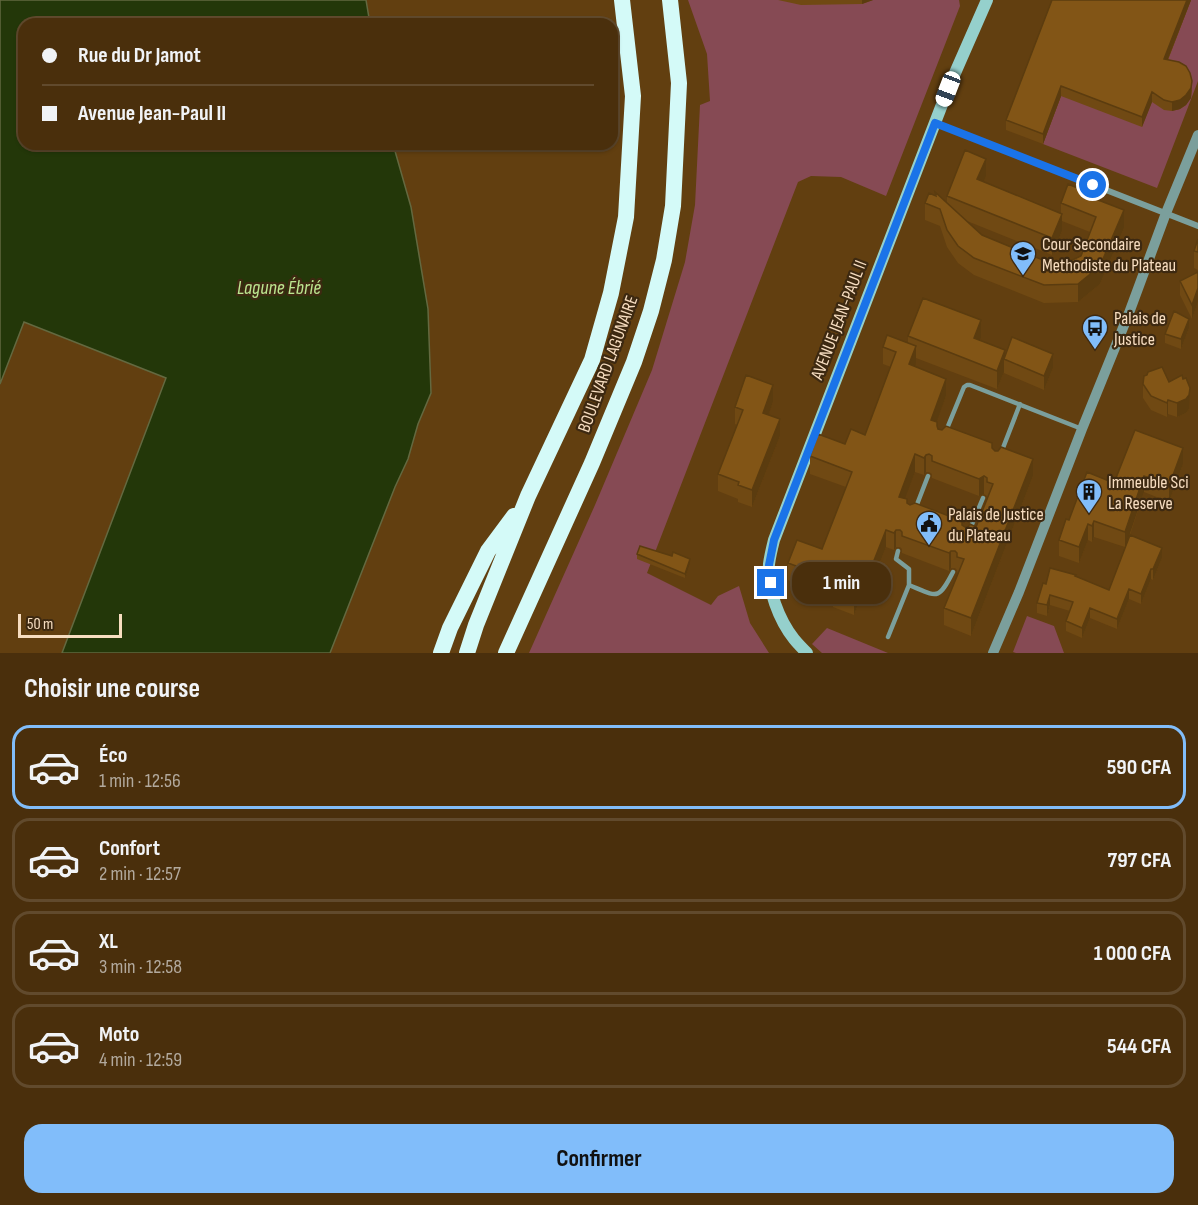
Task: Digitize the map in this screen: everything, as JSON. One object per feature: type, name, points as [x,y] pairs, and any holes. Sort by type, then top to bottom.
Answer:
[{"type":"highway","name":"BOULEVARD LAGUNAIRE","points":[[467,653],[528,496],[592,360],[611,293],[626,218],[633,96],[622,0]]},
{"type":"highway","name":"BOULEVARD LAGUNAIRE","points":[[506,653],[592,463],[634,362],[651,311],[664,260],[673,206],[679,83],[670,0]]},
{"type":"highway","points":[[441,653],[450,628],[488,551],[528,496]]},
{"type":"main road","name":"AVENUE JEAN-PAUL II","points":[[807,653],[791,635],[776,606],[769,565],[774,540],[948,89],[987,0]]},
{"type":"street","points":[[935,123],[1198,226]]},
{"type":"street","points":[[993,653],[1198,135]]},
{"type":"lane","points":[[944,435],[964,387],[967,385],[1082,429]]},
{"type":"lane","points":[[1000,454],[1020,404]]},
{"type":"lane","points":[[915,508],[928,476]]},
{"type":"lane","points":[[966,540],[983,498]]},
{"type":"lane","points":[[888,637],[909,585],[910,572],[896,559],[898,551]]},
{"type":"lane","points":[[909,585],[938,594],[944,590],[953,572]]},
{"type":"shaded area","points":[[688,0],[959,0],[960,6],[886,196],[841,177],[811,176],[798,182],[647,573],[711,605],[718,596],[739,586],[750,623],[769,653],[529,653],[652,370],[685,262],[695,205],[700,105],[710,101],[707,54]]},
{"type":"shaded area","points":[[1191,0],[1198,0],[1198,81],[1157,188],[1043,144],[1061,96],[1153,99],[1165,109],[1180,109],[1163,72]]},
{"type":"shaded area","points":[[1027,616],[1054,626],[1064,653],[1013,652]]},
{"type":"shaded area","points":[[827,628],[888,653],[822,653],[812,644]]},
{"type":"water","name":"Lagune Ébrié","points":[[0,0],[366,0],[369,18],[18,18],[18,150],[395,150],[411,207],[428,309],[431,393],[418,424],[408,459],[330,653],[62,653],[166,378],[24,322],[0,384]]},
{"type":"building","points":[[1052,0],[1187,0],[1164,59],[1186,66],[1192,81],[1191,88],[1180,100],[1172,102],[1152,92],[1142,117],[1061,86],[1043,134],[1006,120]]},
{"type":"building","points":[[965,150],[986,159],[977,179],[1062,214],[1052,238],[947,196]]},
{"type":"building","points":[[1068,184],[1094,195],[1093,198],[1124,210],[1100,266],[1078,284],[1044,285],[974,258],[958,246],[947,230],[940,209],[925,203],[929,193],[936,196],[935,192],[982,235],[1050,263],[1068,262],[1081,256],[1096,217],[1061,203]]},
{"type":"building","points":[[1198,239],[1198,252],[1194,251]]},
{"type":"building","points":[[1198,272],[1198,288],[1192,305],[1180,281]]},
{"type":"building","points":[[923,298],[981,320],[974,338],[1005,350],[997,371],[908,336]]},
{"type":"building","points":[[1174,311],[1189,319],[1181,339],[1165,334]]},
{"type":"building","points":[[887,335],[916,346],[909,364],[946,379],[931,420],[937,422],[938,429],[942,430],[946,426],[992,443],[995,451],[1001,447],[1033,459],[971,618],[944,608],[964,559],[957,557],[955,551],[949,553],[902,536],[900,530],[894,533],[886,530],[871,568],[866,566],[854,597],[833,589],[839,574],[821,567],[812,572],[788,563],[797,540],[822,549],[852,472],[810,456],[818,434],[845,444],[851,429],[865,435],[896,352],[883,347]],"holes":[[[915,454],[924,458],[929,454],[932,456],[932,461],[979,479],[984,476],[987,482],[993,484],[976,527],[970,524],[965,527],[962,521],[915,503],[910,505],[907,499],[899,497]]]},
{"type":"building","points":[[1012,337],[1053,354],[1044,376],[1004,359]]},
{"type":"building","points":[[1162,367],[1169,382],[1182,375],[1183,379],[1186,378],[1190,388],[1186,399],[1177,403],[1168,400],[1167,403],[1151,396],[1143,384],[1144,376]]},
{"type":"building","points":[[746,375],[773,385],[763,413],[780,419],[752,490],[718,474],[743,410],[735,407]]},
{"type":"building","points":[[1135,430],[1183,448],[1169,486],[1144,476],[1125,532],[1094,521],[1092,526],[1088,524],[1079,547],[1059,540],[1087,472],[1114,483]]},
{"type":"building","points":[[1130,535],[1162,548],[1141,594],[1129,589],[1117,619],[1090,608],[1082,628],[1066,621],[1073,602],[1050,595],[1047,605],[1037,603],[1043,583],[1046,584],[1050,568],[1076,575],[1109,590]]},
{"type":"building","points":[[640,546],[672,556],[673,552],[690,559],[685,574],[637,554]]},
{"type":"place","name":"Cour Secondaire Methodiste du Plateau","points":[[1023,277]]},
{"type":"place","name":"Palais de Justice","points":[[1095,351]]},
{"type":"place","name":"Immeuble Sci La Reserve","points":[[1089,515]]},
{"type":"place","name":"Palais de Justice du Plateau","points":[[929,547]]},
{"type":"route","points":[[771,583],[769,565],[774,540],[935,123],[1093,185]]}]
